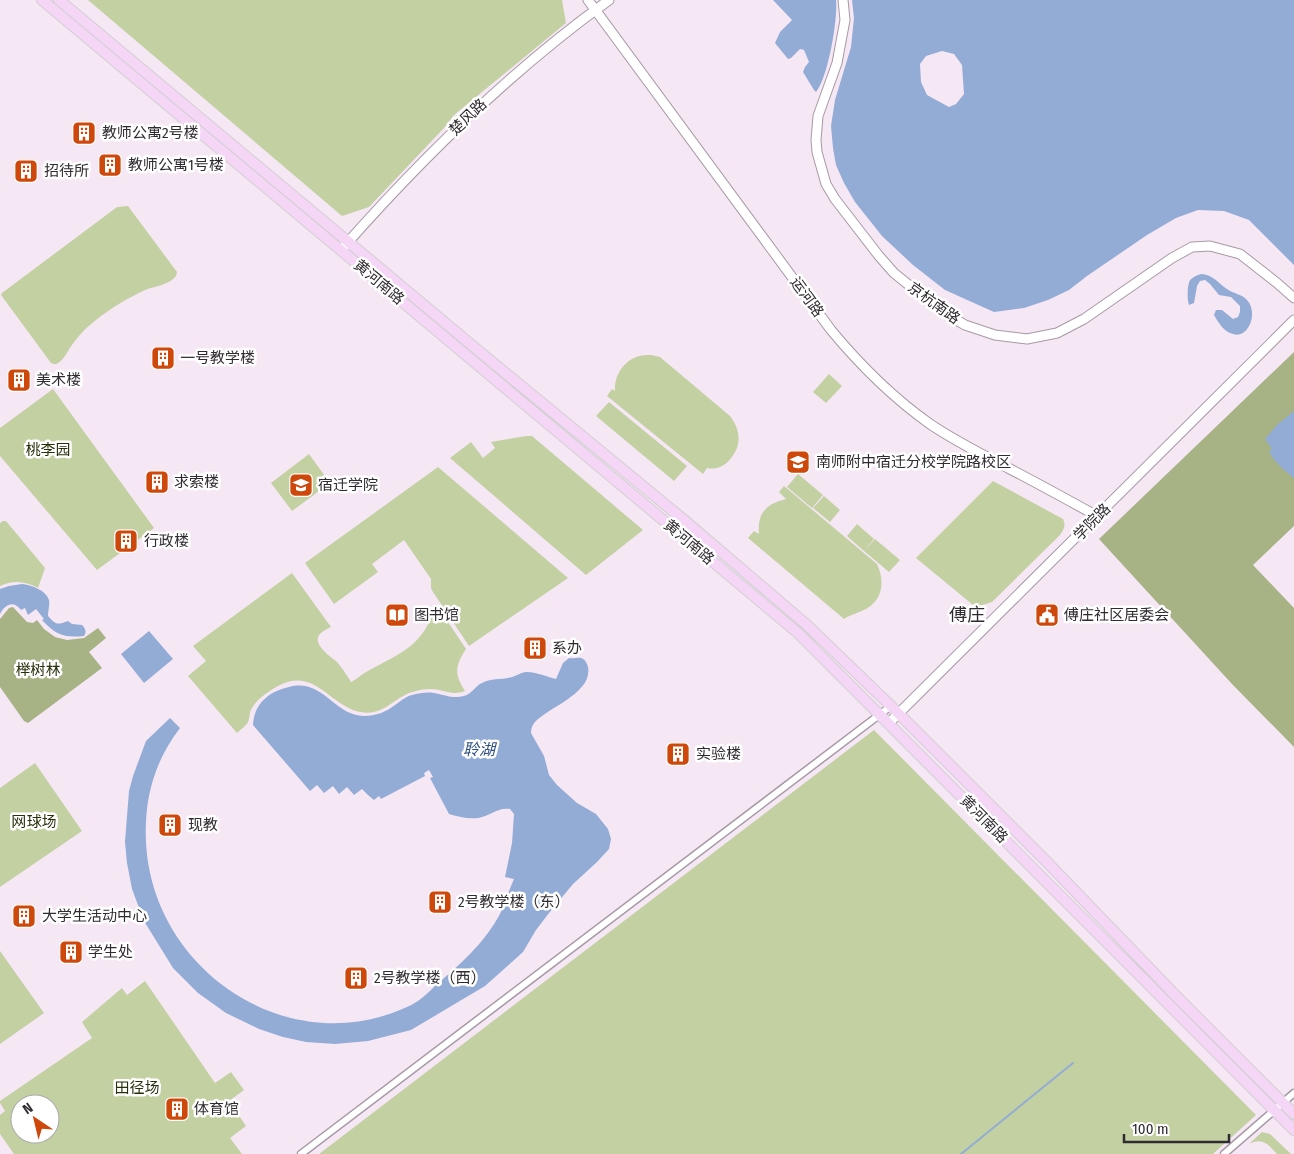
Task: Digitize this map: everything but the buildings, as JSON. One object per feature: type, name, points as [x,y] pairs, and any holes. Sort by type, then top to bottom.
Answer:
[{"type":"main road","name":"黄河南路","points":[[42,0],[691,526],[807,625],[1045,860],[1294,1114]]},
{"type":"main road","name":"黄河南路","points":[[60,0],[344,246],[798,633],[1294,1130]]},
{"type":"street","name":"运河路","points":[[588,0],[826,322],[852,355],[872,376],[931,424],[963,444],[1097,516]]},
{"type":"street","name":"楚风路","points":[[344,246],[410,175],[493,93],[561,36],[609,0]]},
{"type":"street","name":"京杭南路","points":[[843,0],[844,20],[837,63],[818,116],[817,152],[826,184],[835,199],[879,256],[894,272],[941,311],[965,325],[995,335],[1027,339],[1057,333],[1084,319],[1172,258],[1192,247],[1210,246],[1240,254],[1294,298]]},
{"type":"street","name":"学院路","points":[[889,723],[1294,320]]},
{"type":"street","points":[[301,1154],[891,706]]},
{"type":"street","points":[[1224,1154],[1294,1093]]},
{"type":"green space","points":[[88,0],[562,0],[566,23],[454,115],[369,207],[342,216]]},
{"type":"green space","points":[[128,206],[177,272],[176,276],[166,283],[132,296],[108,311],[83,332],[60,362],[51,363],[1,295],[117,207]]},
{"type":"green space","points":[[1294,352],[1294,526],[1253,565],[1294,608],[1294,747],[1232,684],[1099,539]]},
{"type":"green space","points":[[651,355],[660,357],[730,416],[739,436],[735,452],[727,463],[718,468],[707,468],[703,474],[607,396],[612,389],[615,391],[618,375],[628,361],[639,356]]},
{"type":"green space","points":[[829,374],[842,386],[826,403],[813,392]]},
{"type":"green space","name":"桃李园","points":[[53,389],[154,528],[97,570],[0,456],[0,428]]},
{"type":"green space","points":[[609,402],[687,466],[674,481],[596,416]]},
{"type":"green space","points":[[532,436],[643,530],[586,575],[450,458],[471,442],[483,458],[495,448],[491,442]]},
{"type":"green space","points":[[309,454],[330,483],[292,511],[271,483]]},
{"type":"green space","points":[[438,467],[568,578],[469,646],[433,592],[431,579],[404,540],[372,564],[378,572],[334,604],[305,563]]},
{"type":"green space","points":[[798,474],[823,495],[812,508],[787,487]]},
{"type":"green space","points":[[993,481],[1063,519],[1064,526],[1060,535],[992,602],[979,606],[973,605],[916,558]]},
{"type":"green space","points":[[784,486],[877,564],[882,583],[879,595],[872,605],[844,619],[748,538],[754,531],[759,534],[761,515],[764,510],[786,499],[779,492]]},
{"type":"green space","points":[[824,496],[840,510],[830,522],[813,508]]},
{"type":"green space","points":[[6,521],[45,568],[38,588],[19,582],[0,586],[0,523]]},
{"type":"green space","points":[[857,524],[874,539],[864,551],[847,536]]},
{"type":"green space","points":[[875,539],[900,560],[889,572],[864,551]]},
{"type":"green space","points":[[292,573],[331,627],[319,635],[319,645],[337,662],[351,682],[401,653],[418,639],[425,630],[436,604],[466,649],[457,670],[459,680],[465,691],[455,693],[433,689],[419,690],[400,698],[380,710],[363,713],[344,705],[310,683],[290,681],[278,686],[260,698],[251,710],[249,720],[237,733],[188,676],[206,661],[193,646]]},
{"type":"green space","name":"榉树林","points":[[13,607],[27,622],[33,623],[37,620],[44,629],[55,637],[67,640],[84,638],[98,628],[106,638],[89,652],[102,668],[28,723],[24,721],[0,687],[0,619],[9,608]]},
{"type":"green space","points":[[874,730],[1256,1115],[1213,1154],[319,1154]]},
{"type":"green space","name":"网球场","points":[[35,763],[82,831],[0,887],[0,788]]},
{"type":"green space","points":[[0,951],[44,1013],[0,1044]]},
{"type":"green space","name":"田径场","points":[[145,981],[215,1083],[231,1072],[244,1090],[229,1101],[246,1126],[230,1138],[242,1154],[14,1154],[0,1134],[0,1115],[5,1111],[0,1101],[10,1094],[10,1144],[60,1144],[60,1094],[10,1094],[92,1038],[82,1022],[122,988],[127,995]]},
{"type":"green space","points":[[1262,1132],[1270,1134],[1291,1154],[1277,1154],[1268,1145],[1258,1141],[1249,1144]]},
{"type":"water","points":[[773,0],[836,0],[835,20],[828,62],[816,92],[803,72],[809,62],[804,50],[800,49],[788,59],[775,43],[780,32],[792,20]]},
{"type":"water","points":[[852,0],[1294,0],[1294,265],[1249,220],[1224,211],[1198,210],[1176,218],[1147,235],[1069,290],[1024,308],[994,312],[945,290],[913,265],[882,236],[855,202],[836,165],[831,126],[835,100],[851,47],[854,18]],"holes":[[[942,51],[954,54],[962,65],[964,94],[956,104],[949,107],[927,95],[921,82],[920,64],[926,56]]]},
{"type":"water","points":[[1201,274],[1212,277],[1227,289],[1243,296],[1247,300],[1252,312],[1252,318],[1243,333],[1238,335],[1230,333],[1219,324],[1214,315],[1216,310],[1222,310],[1233,319],[1238,317],[1240,306],[1231,297],[1219,295],[1205,280],[1200,281],[1197,286],[1194,303],[1189,305],[1188,286],[1190,280]]},
{"type":"water","points":[[1294,411],[1294,478],[1274,459],[1269,451],[1272,449],[1265,439],[1277,425]]},
{"type":"water","points":[[22,584],[45,593],[49,602],[48,616],[53,621],[59,624],[68,621],[72,624],[82,625],[85,630],[84,636],[66,636],[56,632],[42,620],[44,619],[36,609],[28,615],[25,608],[21,610],[15,605],[10,604],[0,614],[0,589]]},
{"type":"water","points":[[149,631],[173,659],[144,683],[121,654]]},
{"type":"water","name":"聆湖","points":[[569,658],[584,659],[588,667],[588,676],[584,684],[569,699],[535,722],[531,733],[544,756],[549,775],[557,785],[577,803],[596,814],[608,829],[611,839],[609,849],[573,884],[536,930],[523,952],[485,986],[411,1030],[368,1041],[335,1044],[306,1042],[259,1029],[226,1013],[198,993],[173,968],[144,921],[132,889],[125,842],[129,791],[133,776],[146,741],[170,718],[180,728],[163,754],[152,782],[147,811],[146,842],[154,888],[173,930],[200,965],[234,993],[274,1013],[317,1022],[362,1021],[407,1007],[419,1000],[464,960],[487,934],[500,914],[514,879],[505,877],[512,843],[514,814],[510,809],[505,809],[478,818],[463,818],[449,814],[430,778],[433,777],[429,770],[424,773],[425,776],[381,799],[379,796],[374,800],[362,789],[354,795],[347,787],[339,794],[333,786],[324,793],[317,785],[310,791],[253,725],[254,716],[259,705],[268,696],[281,689],[301,686],[320,692],[344,710],[364,716],[373,715],[384,712],[412,695],[434,693],[460,697],[469,694],[485,681],[508,678],[524,672],[536,673],[556,679],[563,663]]},
{"type":"waterway","points":[[961,1154],[1073,1063]]},
{"type":"place","name":"教师公寓2号楼","points":[[84,133]]},
{"type":"place","name":"教师公寓1号楼","points":[[110,165]]},
{"type":"place","name":"招待所","points":[[26,171]]},
{"type":"place","name":"一号教学楼","points":[[163,358]]},
{"type":"place","name":"美术楼","points":[[19,380]]},
{"type":"place","name":"南师附中宿迁分校学院路校区","points":[[798,462]]},
{"type":"place","name":"求索楼","points":[[157,482]]},
{"type":"place","name":"宿迁学院","points":[[301,485]]},
{"type":"place","name":"行政楼","points":[[126,541]]},
{"type":"place","name":"图书馆","points":[[397,615]]},
{"type":"place","name":"傅庄社区居委会","points":[[1047,615]]},
{"type":"place","name":"系办","points":[[535,648]]},
{"type":"place","name":"实验楼","points":[[678,754]]},
{"type":"place","name":"现教","points":[[170,825]]},
{"type":"place","name":"2号教学楼（东）","points":[[440,902]]},
{"type":"place","name":"大学生活动中心","points":[[24,916]]},
{"type":"place","name":"学生处","points":[[71,952]]},
{"type":"place","name":"2号教学楼（西）","points":[[356,978]]},
{"type":"place","name":"体育馆","points":[[177,1109]]},
{"type":"district","name":"傅庄","points":[[967,615]]}]
